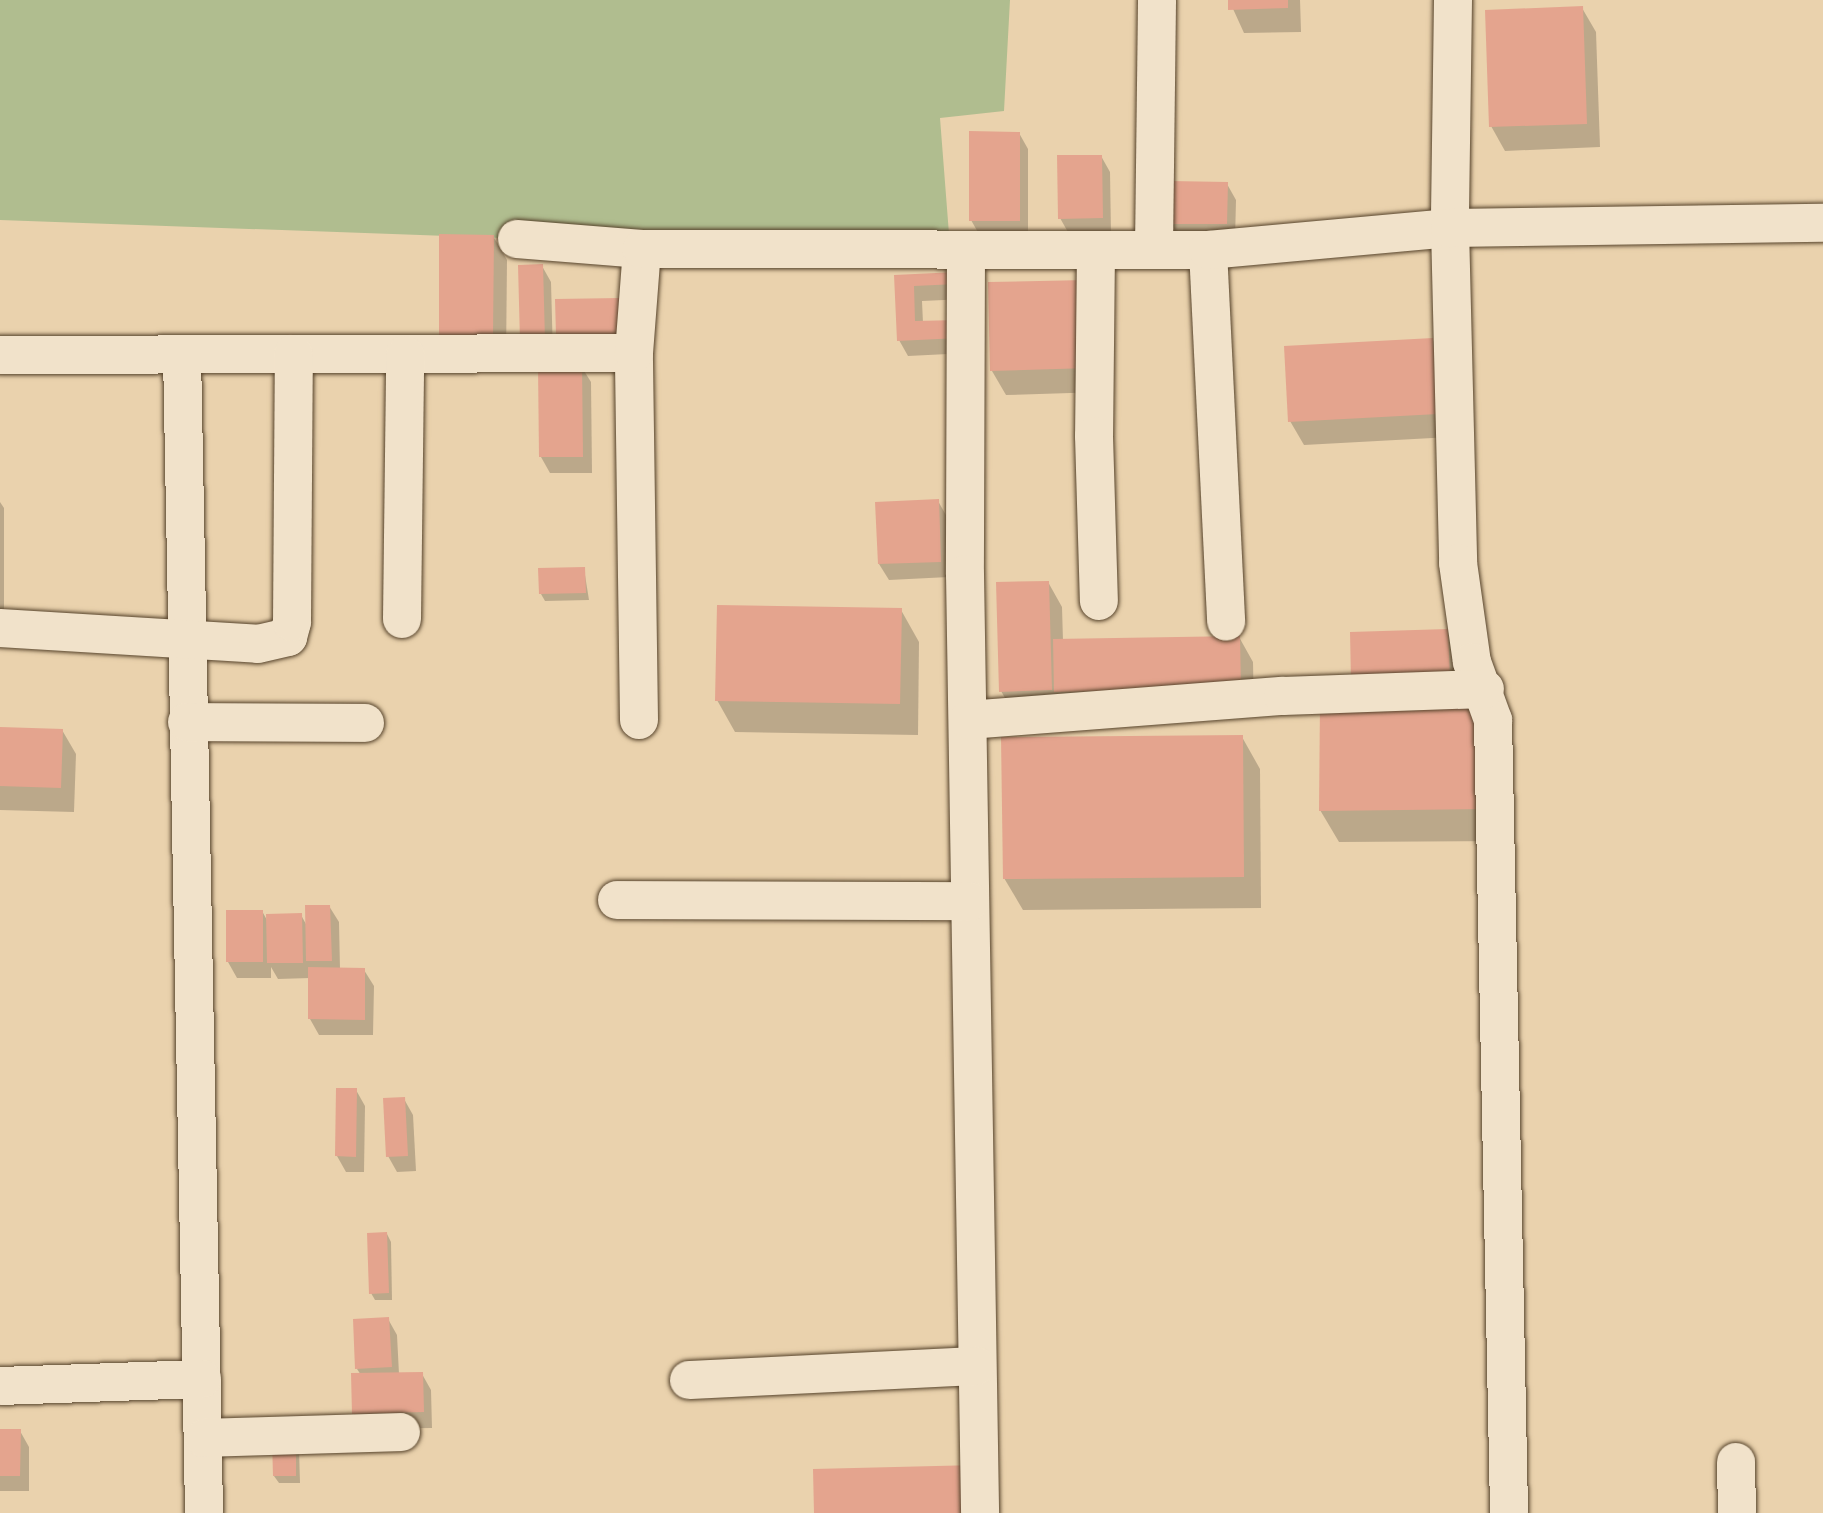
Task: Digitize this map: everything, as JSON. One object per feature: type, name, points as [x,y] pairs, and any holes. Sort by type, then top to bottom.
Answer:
[{"type":"street","points":[[1154,248],[1157,0]]},
{"type":"street","points":[[1453,0],[1450,228],[1458,564],[1462,617],[1472,662],[1485,689],[1493,720],[1509,1513]]},
{"type":"street","points":[[517,239],[642,249],[745,246],[966,252],[1154,248],[1208,250],[1450,228],[1823,223]]},
{"type":"street","points":[[639,719],[634,353],[642,249]]},
{"type":"street","points":[[1096,250],[1094,436],[1099,601]]},
{"type":"street","points":[[1208,250],[1226,622]]},
{"type":"street","points":[[966,252],[970,901],[980,1513]]},
{"type":"street","points":[[0,355],[634,353]]},
{"type":"street","points":[[182,354],[185,640],[204,1513]]},
{"type":"street","points":[[0,628],[258,644],[288,637],[292,622],[294,354]]},
{"type":"street","points":[[402,619],[405,355]]},
{"type":"street","points":[[968,720],[1283,696],[1485,689]]},
{"type":"street","points":[[187,722],[365,723]]},
{"type":"street","points":[[617,900],[970,901]]},
{"type":"street","points":[[689,1380],[977,1366]]},
{"type":"street","points":[[0,1386],[202,1379]]},
{"type":"street","points":[[204,1438],[401,1432]]},
{"type":"street","points":[[1736,1462],[1737,1513]]},
{"type":"green space","points":[[0,0],[1010,0],[1004,111],[940,118],[949,234],[642,243],[0,220]]},
{"type":"building","points":[[1228,0],[1288,0],[1288,8],[1228,10]]},
{"type":"building","points":[[1583,6],[1587,124],[1489,127],[1485,10]]},
{"type":"building","points":[[969,131],[1020,132],[1020,221],[969,221]]},
{"type":"building","points":[[1057,155],[1102,155],[1103,218],[1058,219]]},
{"type":"building","points":[[1169,181],[1228,182],[1227,224],[1169,224]]},
{"type":"building","points":[[439,234],[494,235],[493,335],[439,335]]},
{"type":"building","points":[[543,264],[545,341],[520,341],[518,265]]},
{"type":"building","points":[[957,272],[957,284],[914,286],[915,321],[959,320],[959,338],[897,341],[894,275]]},
{"type":"building","points":[[1087,280],[1089,368],[990,371],[988,282]]},
{"type":"building","points":[[620,298],[620,334],[556,335],[555,299]]},
{"type":"building","points":[[1433,338],[1438,414],[1288,422],[1284,346]]},
{"type":"building","points":[[582,364],[583,457],[539,457],[538,365]]},
{"type":"building","points":[[939,499],[941,562],[878,564],[875,502]]},
{"type":"building","points":[[585,567],[586,593],[539,594],[538,568]]},
{"type":"building","points":[[1049,581],[1052,690],[999,692],[996,582]]},
{"type":"building","points":[[717,605],[902,608],[900,704],[715,701]]},
{"type":"building","points":[[1448,629],[1450,678],[1351,681],[1350,632]]},
{"type":"building","points":[[1240,636],[1241,688],[1054,692],[1053,639]]},
{"type":"building","points":[[1480,702],[1487,809],[1319,811],[1320,703]]},
{"type":"building","points":[[0,727],[63,729],[61,788],[0,786]]},
{"type":"building","points":[[1243,735],[1244,877],[1003,879],[1001,737]]},
{"type":"building","points":[[305,905],[330,905],[332,961],[306,961]]},
{"type":"building","points":[[226,910],[263,910],[263,962],[226,962]]},
{"type":"building","points":[[302,913],[303,963],[267,963],[266,914]]},
{"type":"building","points":[[308,967],[365,968],[365,1020],[308,1019]]},
{"type":"building","points":[[336,1088],[357,1088],[356,1157],[335,1156]]},
{"type":"building","points":[[405,1097],[408,1156],[386,1157],[383,1098]]},
{"type":"building","points":[[387,1232],[389,1293],[369,1294],[367,1233]]},
{"type":"building","points":[[389,1317],[392,1367],[355,1369],[353,1319]]},
{"type":"building","points":[[423,1372],[424,1412],[352,1414],[351,1373]]},
{"type":"building","points":[[0,1429],[21,1429],[20,1476],[0,1476]]},
{"type":"building","points":[[272,1440],[296,1440],[296,1476],[273,1476]]},
{"type":"building","points":[[977,1465],[978,1513],[814,1513],[813,1469]]}]
